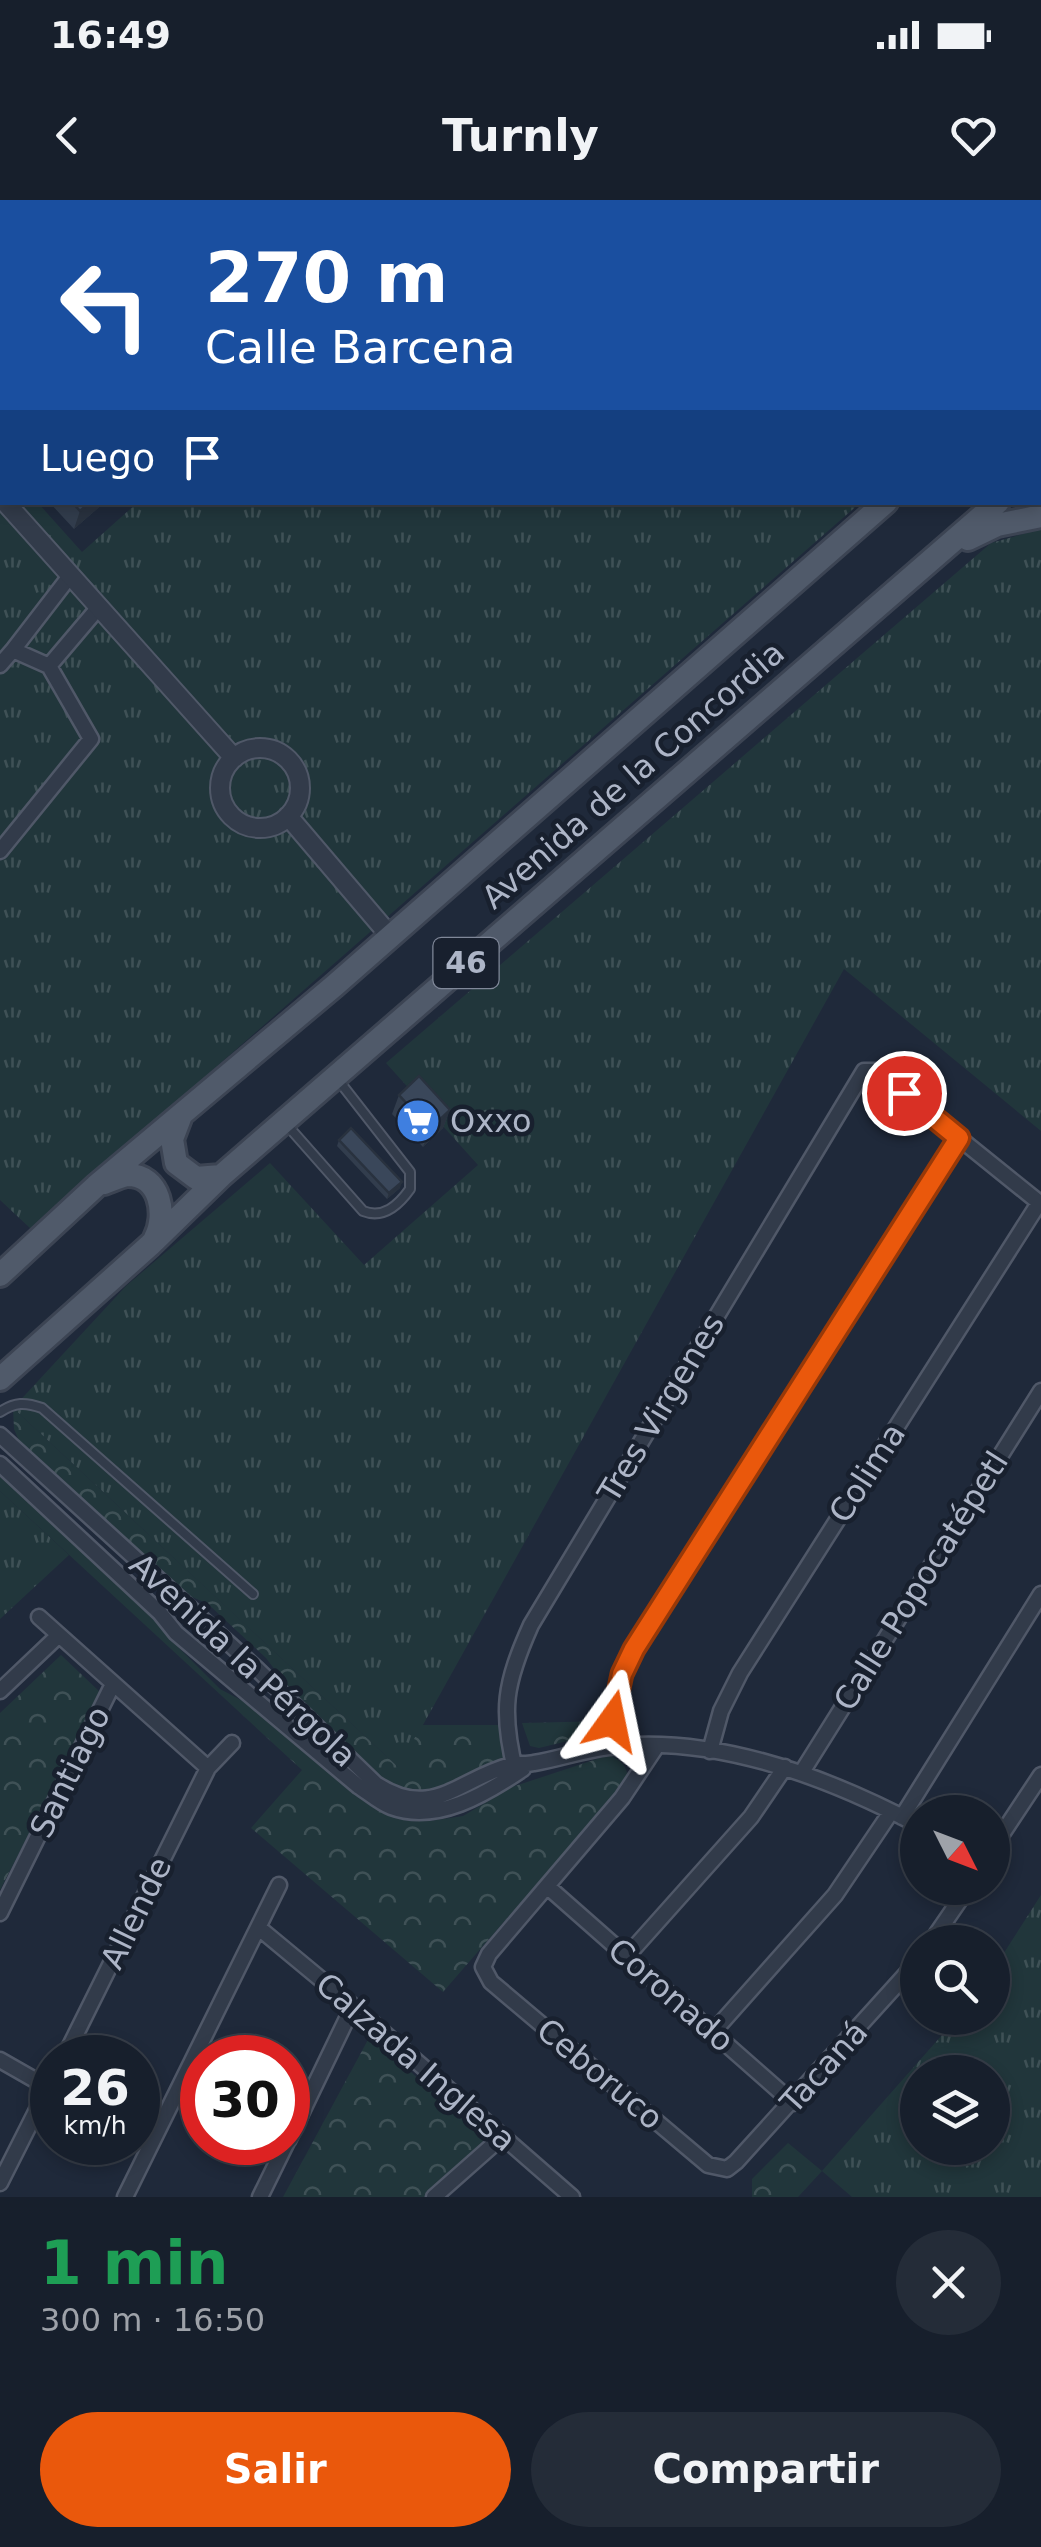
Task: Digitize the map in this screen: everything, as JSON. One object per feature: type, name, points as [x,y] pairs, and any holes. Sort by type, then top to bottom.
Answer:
[{"type":"main road","name":"Avenida de la Concordia","points":[[0,1274],[96,1186],[391,937],[883,505]]},
{"type":"main road","name":"Avenida de la Concordia","points":[[0,1379],[221,1176],[994,505]]},
{"type":"main road","points":[[937,552],[997,526],[1041,516]]},
{"type":"main road","points":[[182,1114],[172,1138],[176,1163],[196,1178],[209,1180],[221,1176]]},
{"type":"main road","points":[[96,1186],[128,1175],[142,1179],[154,1189],[163,1217],[150,1245]]},
{"type":"street","points":[[6,505],[234,758]]},
{"type":"street","points":[[0,665],[70,576]]},
{"type":"street","points":[[49,666],[99,607]]},
{"type":"street","points":[[0,851],[91,739],[49,666],[12,650]]},
{"type":"street","points":[[259,748],[272,750],[294,766],[300,792],[288,816],[266,828],[253,827],[231,815],[220,792],[226,768],[234,758],[259,748]]},
{"type":"street","points":[[288,816],[391,937]]},
{"type":"street","name":"Tres Virgenes","points":[[515,1769],[506,1700],[509,1678],[531,1625],[859,1076],[870,1068],[876,1071],[959,1138]]},
{"type":"street","points":[[610,1746],[616,1696],[634,1649],[959,1138],[1040,1203]]},
{"type":"street","name":"Colima","points":[[710,1751],[721,1711],[740,1673],[1040,1203]]},
{"type":"street","points":[[0,1390],[21,1360]]},
{"type":"street","name":"Calle Popocatépetl","points":[[802,1772],[1041,1391]]},
{"type":"street","name":"Avenida la Pérgola","points":[[0,1434],[376,1784],[394,1796],[422,1800],[444,1797],[515,1769]]},
{"type":"street","name":"Avenida la Pérgola","points":[[0,1464],[160,1613],[176,1633],[387,1806],[406,1811],[442,1810],[461,1804],[515,1769]]},
{"type":"street","points":[[714,2031],[835,1894],[896,1814],[1041,1594]]},
{"type":"street","points":[[160,1613],[176,1597]]},
{"type":"street","points":[[39,1616],[208,1768]]},
{"type":"street","points":[[0,1691],[59,1635]]},
{"type":"street","name":"Santiago","points":[[0,1913],[113,1684]]},
{"type":"street","points":[[262,1705],[275,1689]]},
{"type":"street","name":"Allende","points":[[75,2035],[208,1768],[232,1743]]},
{"type":"street","points":[[515,1769],[610,1746],[710,1751],[802,1772],[900,1816]]},
{"type":"street","points":[[548,1886],[622,1798],[656,1747]]},
{"type":"street","points":[[626,1957],[751,1817],[785,1767]]},
{"type":"street","points":[[1010,1822],[1041,1776]]},
{"type":"street","points":[[125,2197],[279,1885]]},
{"type":"street","name":"Coronado","points":[[548,1886],[792,2103]]},
{"type":"street","name":"Ceboruco","points":[[548,1886],[488,1954],[483,1967],[491,1982],[708,2165],[726,2168]]},
{"type":"street","name":"Calzada Inglesa","points":[[259,1928],[572,2197]]},
{"type":"street","name":"Tacaná","points":[[726,2168],[792,2103],[900,1981]]},
{"type":"street","points":[[310,2095],[353,2006]]},
{"type":"street","points":[[0,2060],[30,2074]]},
{"type":"street","points":[[0,2184],[30,2125]]},
{"type":"street","points":[[434,2197],[503,2136]]},
{"type":"street","points":[[260,2197],[276,2165]]},
{"type":"lane","points":[[284,1122],[362,1211],[376,1214],[394,1207],[410,1190],[410,1172],[335,1077]]},
{"type":"lane","points":[[0,1412],[26,1402],[42,1408],[253,1594]]},
{"type":"green space","points":[[0,505],[40,505],[82,552],[135,505],[858,505],[31,1229],[0,1200]]},
{"type":"green space","points":[[1041,529],[1041,1131],[844,969],[399,1768],[13,1408],[126,1286],[270,1163],[364,1265],[478,1165],[386,1063],[991,543]]},
{"type":"green space","points":[[13,1408],[398,1767],[422,1725],[498,1725],[506,1755],[500,1763],[443,1790],[415,1793],[383,1782],[299,1702],[266,1658],[208,1604],[176,1590],[22,1448],[14,1429]]},
{"type":"green space","points":[[0,1467],[164,1622],[178,1647],[220,1689],[273,1717],[381,1811],[402,1820],[463,1816],[512,1787],[609,1755],[623,1764],[628,1779],[443,1992],[251,1828],[302,1770],[0,1491]]},
{"type":"green space","points":[[0,1491],[69,1555],[0,1619]]},
{"type":"green space","points":[[61,1655],[101,1693],[0,1890],[0,1713]]},
{"type":"green space","points":[[608,1721],[601,1733],[539,1748],[530,1746],[522,1723]]},
{"type":"green space","points":[[1041,1895],[1041,2197],[852,2197],[822,2171],[900,2083],[900,2165],[1010,2165],[1010,2055],[924,2055],[942,2035],[1010,2035],[1010,1943]]},
{"type":"green space","points":[[370,2036],[487,2139],[424,2197],[283,2197],[300,2165],[310,2165],[310,2147]]},
{"type":"green space","points":[[788,2143],[822,2171],[798,2197],[752,2197],[752,2179]]},
{"type":"building","points":[[419,1076],[450,1110],[430,1129],[399,1095]]},
{"type":"building","name":"Oxxo","points":[[351,1128],[402,1182],[389,1193],[339,1140]]},
{"type":"place","name":"Oxxo","points":[[418,1121]]},
{"type":"route","points":[[612,1721],[622,1674],[634,1649],[959,1138],[904,1093]]}]
